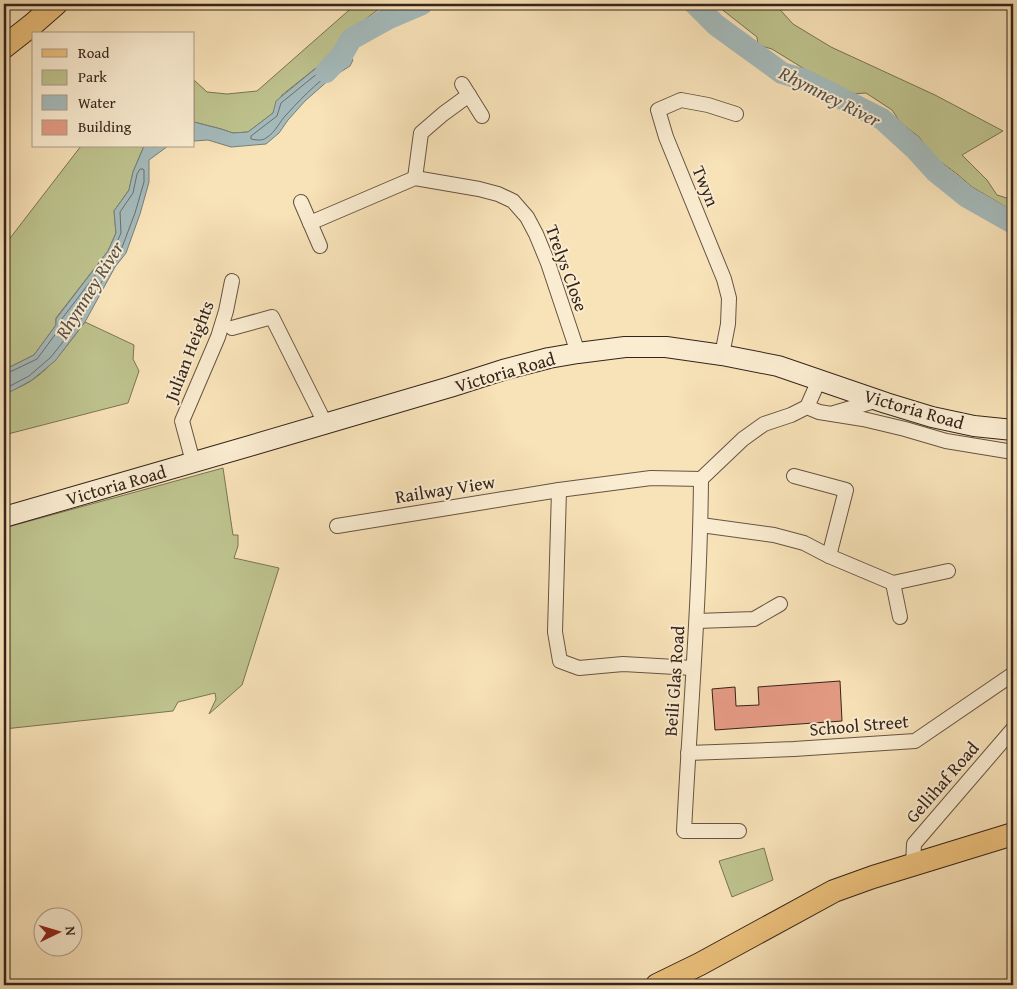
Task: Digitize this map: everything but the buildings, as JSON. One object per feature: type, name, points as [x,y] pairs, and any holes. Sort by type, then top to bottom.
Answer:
[{"type":"main road","points":[[4,47],[56,4]]},
{"type":"main road","name":"Victoria Road","points":[[4,517],[503,370],[549,358],[625,347],[666,347],[778,366],[932,417],[965,424],[1013,430]]},
{"type":"main road","points":[[657,985],[700,964],[834,891],[873,877],[1013,834]]},
{"type":"street","points":[[310,223],[415,178],[421,133],[466,90],[482,116]]},
{"type":"street","name":"Twyn","points":[[722,355],[728,324],[729,298],[724,280],[666,137],[658,110],[681,100],[708,105],[736,114]]},
{"type":"street","name":"Trelys Close","points":[[415,178],[479,188],[513,201],[527,217],[536,234],[548,263],[578,353]]},
{"type":"street","points":[[301,202],[320,246]]},
{"type":"street","name":"Julian Heights","points":[[193,462],[182,421],[218,337],[232,281]]},
{"type":"street","points":[[232,328],[272,318],[326,423]]},
{"type":"street","points":[[701,479],[743,439],[764,424],[791,415],[807,407],[819,380]]},
{"type":"street","points":[[831,414],[878,400]]},
{"type":"street","points":[[807,407],[818,412],[863,419],[946,441],[1013,452]]},
{"type":"street","points":[[794,476],[846,490],[829,556]]},
{"type":"street","name":"Railway View","points":[[337,526],[559,490],[651,478],[701,479]]},
{"type":"street","name":"Beili Glas Road","points":[[701,479],[697,621],[684,831],[739,830]]},
{"type":"street","points":[[559,490],[555,632],[560,661],[579,668],[623,664],[694,668]]},
{"type":"street","points":[[701,525],[774,535],[804,543],[829,556],[893,583],[948,572]]},
{"type":"street","points":[[893,583],[900,617]]},
{"type":"street","points":[[697,621],[754,619],[780,604]]},
{"type":"street","name":"School Street","points":[[688,753],[794,749],[915,741],[1013,674]]},
{"type":"street","name":"Gellihaf Road","points":[[913,865],[914,844],[1013,729]]},
{"type":"green space","points":[[356,4],[393,4],[385,5],[339,42],[326,60],[282,95],[273,113],[248,132],[233,133],[195,122],[195,81],[207,92],[227,94],[257,91]]},
{"type":"green space","points":[[715,4],[775,4],[793,24],[831,47],[935,95],[1003,131],[962,155],[987,180],[997,195],[1013,200],[1013,211],[972,187],[934,157],[919,137],[900,122],[892,110],[866,93],[852,94],[806,70],[772,49],[758,45],[757,37]]},
{"type":"green space","points":[[79,148],[143,148],[133,172],[129,190],[114,211],[116,233],[108,251],[56,318],[56,325],[34,355],[10,367],[4,367],[4,246]]},
{"type":"green space","points":[[85,322],[134,345],[133,359],[139,371],[128,403],[4,435],[4,392],[29,382],[40,374],[60,354]]},
{"type":"green space","points":[[223,468],[233,535],[238,535],[238,546],[234,558],[279,568],[242,685],[209,714],[216,699],[215,693],[178,702],[173,711],[4,729],[4,528]]},
{"type":"green space","points":[[764,848],[773,880],[732,897],[719,861]]},
{"type":"water","points":[[339,42],[353,60],[350,66],[331,78],[305,101],[279,133],[266,144],[231,147],[208,140],[195,141],[195,122],[233,133],[248,132],[273,113],[276,101],[326,60]]},
{"type":"water","points":[[143,148],[165,148],[149,160],[149,182],[126,253],[115,267],[85,322],[55,361],[32,380],[12,391],[4,392],[4,367],[10,367],[34,355],[56,325],[56,319],[108,251],[116,233],[114,211],[129,190],[133,172]]},
{"type":"waterway","name":"Rhymney River","points":[[326,72],[342,55],[351,39],[389,18],[422,4]]},
{"type":"waterway","name":"Rhymney River","points":[[695,4],[716,25],[782,73],[805,80],[882,119],[917,151],[936,172],[967,197],[1013,223]]}]
